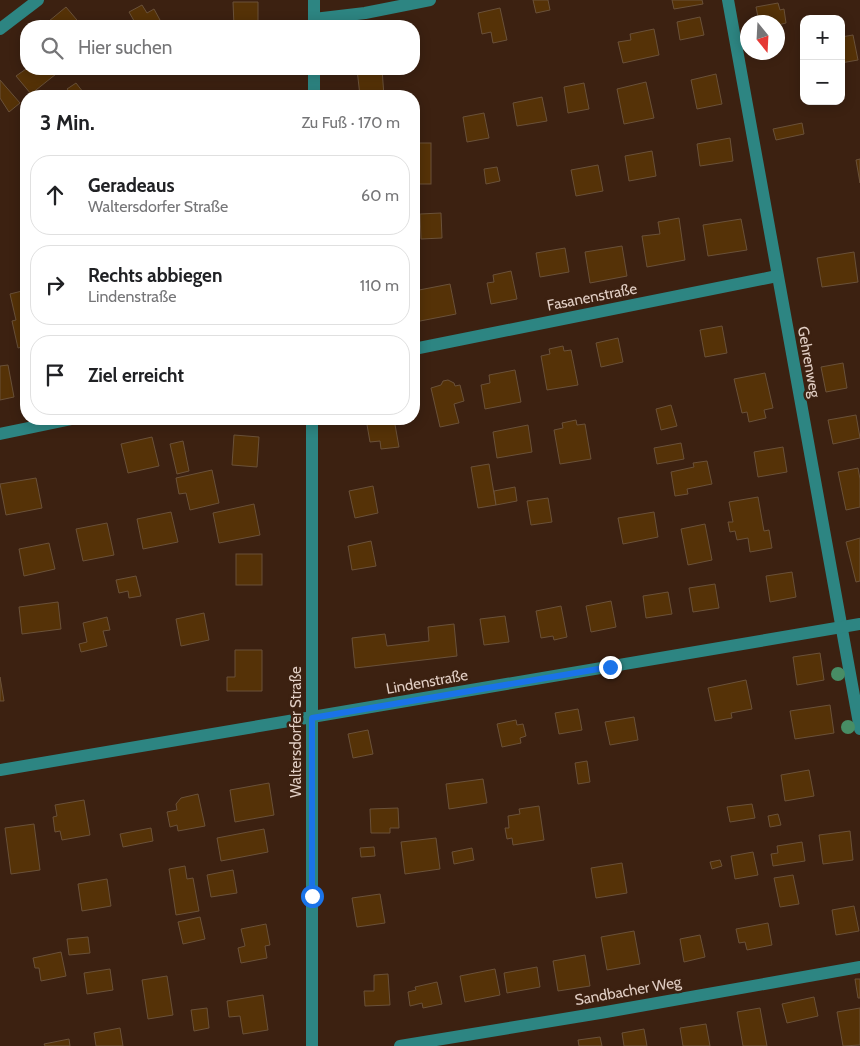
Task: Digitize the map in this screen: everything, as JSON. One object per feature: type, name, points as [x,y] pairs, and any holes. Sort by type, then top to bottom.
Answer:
[{"type":"street","points":[[0,29],[38,0]]},
{"type":"street","points":[[314,0],[314,20]]},
{"type":"street","points":[[325,20],[430,0]]},
{"type":"street","name":"Gehrenweg","points":[[728,0],[860,729]]},
{"type":"street","points":[[314,75],[314,90]]},
{"type":"street","name":"Fasanenstraße","points":[[420,348],[777,276]]},
{"type":"street","points":[[0,434],[43,425]]},
{"type":"street","name":"Waltersdorfer Straße","points":[[312,425],[312,1046]]},
{"type":"street","name":"Lindenstraße","points":[[0,770],[860,624]]},
{"type":"street","name":"Sandbacher Weg","points":[[400,1046],[860,966]]},
{"type":"building","points":[[533,0],[548,0],[550,10],[536,13]]},
{"type":"building","points":[[672,0],[702,0],[703,4],[674,9]]},
{"type":"building","points":[[233,2],[258,2],[258,20],[234,20]]},
{"type":"building","points":[[778,3],[780,10],[784,9],[785,15],[758,15],[756,7]]},
{"type":"building","points":[[142,5],[147,13],[154,9],[160,20],[134,20],[129,12]]},
{"type":"building","points":[[66,7],[77,20],[50,20]]},
{"type":"building","points":[[500,8],[507,40],[493,43],[491,32],[482,34],[478,13]]},
{"type":"building","points":[[700,17],[704,35],[680,40],[677,22]]},
{"type":"building","points":[[654,29],[659,55],[623,63],[618,42],[631,40],[630,34]]},
{"type":"building","points":[[853,35],[858,60],[845,62],[845,36]]},
{"type":"building","points":[[20,73],[20,75],[55,75],[36,90],[28,90],[16,76]]},
{"type":"building","points":[[716,74],[722,104],[697,109],[691,80]]},
{"type":"building","points":[[358,75],[382,75],[384,90],[359,90]]},
{"type":"building","points":[[0,80],[20,103],[9,112],[0,98]]},
{"type":"building","points":[[646,82],[654,118],[624,124],[617,89]]},
{"type":"building","points":[[76,83],[81,90],[68,90]]},
{"type":"building","points":[[584,83],[589,109],[568,113],[564,87]]},
{"type":"building","points":[[542,97],[547,121],[517,126],[513,103]]},
{"type":"building","points":[[484,113],[489,138],[467,142],[463,117]]},
{"type":"building","points":[[802,123],[804,134],[776,140],[773,129]]},
{"type":"building","points":[[730,138],[733,161],[700,166],[697,144]]},
{"type":"building","points":[[420,143],[431,143],[431,184],[420,184]]},
{"type":"building","points":[[652,151],[656,176],[629,181],[625,156]]},
{"type":"building","points":[[860,159],[860,183],[856,160]]},
{"type":"building","points":[[598,165],[603,191],[576,196],[571,170]]},
{"type":"building","points":[[497,167],[500,181],[486,184],[484,169]]},
{"type":"building","points":[[441,213],[442,238],[421,239],[420,214]]},
{"type":"building","points":[[679,218],[685,260],[647,267],[642,236],[660,234],[658,222]]},
{"type":"building","points":[[741,219],[747,250],[708,256],[703,225]]},
{"type":"building","points":[[622,246],[627,276],[590,283],[585,252]]},
{"type":"building","points":[[565,248],[569,272],[540,277],[536,253]]},
{"type":"building","points":[[854,252],[858,282],[822,287],[817,258]]},
{"type":"building","points":[[511,271],[517,299],[491,304],[487,283],[494,282],[493,275]]},
{"type":"building","points":[[450,284],[456,314],[420,321],[420,290]]},
{"type":"building","points":[[20,292],[20,348],[18,348],[12,321],[16,320],[10,294]]},
{"type":"building","points":[[722,326],[727,353],[705,357],[700,330]]},
{"type":"building","points":[[618,338],[623,362],[601,367],[596,343]]},
{"type":"building","points":[[563,346],[564,351],[571,350],[578,385],[547,390],[541,356],[550,354],[549,349]]},
{"type":"building","points":[[843,363],[847,388],[826,392],[821,367]]},
{"type":"building","points":[[8,365],[14,397],[0,400],[0,366]]},
{"type":"building","points":[[515,370],[521,402],[485,409],[481,385],[490,383],[489,375]]},
{"type":"building","points":[[765,373],[773,408],[764,410],[766,418],[749,422],[747,412],[742,413],[734,379]]},
{"type":"building","points":[[448,380],[454,383],[455,386],[460,385],[464,401],[454,404],[459,423],[440,427],[431,388],[441,385],[443,381]]},
{"type":"building","points":[[671,405],[677,426],[661,430],[656,409]]},
{"type":"building","points":[[856,415],[860,438],[833,444],[828,420]]},
{"type":"building","points":[[576,420],[577,425],[585,424],[591,459],[560,464],[554,430],[563,428],[562,423]]},
{"type":"building","points":[[367,425],[395,425],[399,447],[381,449],[380,441],[370,442]]},
{"type":"building","points":[[528,425],[532,452],[497,458],[493,432]]},
{"type":"building","points":[[234,435],[259,437],[257,467],[232,465]]},
{"type":"building","points":[[152,437],[159,466],[128,473],[121,444]]},
{"type":"building","points":[[183,441],[189,471],[177,474],[170,444]]},
{"type":"building","points":[[681,443],[684,459],[657,464],[654,448]]},
{"type":"building","points":[[783,447],[787,472],[758,477],[754,452]]},
{"type":"building","points":[[707,461],[712,484],[687,489],[688,494],[675,496],[671,472],[694,467],[693,463]]},
{"type":"building","points":[[489,464],[496,505],[478,508],[471,467]]},
{"type":"building","points":[[858,468],[860,507],[846,510],[838,472]]},
{"type":"building","points":[[212,470],[219,503],[190,510],[186,493],[179,494],[176,478]]},
{"type":"building","points":[[36,478],[42,508],[6,515],[0,484]]},
{"type":"building","points":[[373,486],[378,513],[355,518],[349,491]]},
{"type":"building","points":[[515,487],[517,501],[496,505],[494,491]]},
{"type":"building","points":[[758,497],[764,531],[769,530],[772,548],[750,552],[748,538],[737,540],[735,531],[730,532],[728,522],[733,522],[729,502]]},
{"type":"building","points":[[548,498],[552,522],[531,525],[527,501]]},
{"type":"building","points":[[254,504],[260,535],[219,543],[213,513]]},
{"type":"building","points":[[171,512],[178,542],[143,549],[137,519]]},
{"type":"building","points":[[654,512],[658,537],[623,544],[618,518]]},
{"type":"building","points":[[107,523],[114,555],[83,561],[76,529]]},
{"type":"building","points":[[705,524],[712,560],[688,565],[681,529]]},
{"type":"building","points":[[860,538],[860,581],[856,582],[846,542]]},
{"type":"building","points":[[371,541],[376,566],[352,570],[348,546]]},
{"type":"building","points":[[49,543],[55,569],[24,576],[19,549]]},
{"type":"building","points":[[236,554],[262,554],[262,585],[236,585]]},
{"type":"building","points":[[792,572],[796,597],[770,602],[766,576]]},
{"type":"building","points":[[136,576],[141,596],[129,598],[128,591],[119,593],[116,580]]},
{"type":"building","points":[[715,584],[719,608],[693,612],[689,588]]},
{"type":"building","points":[[668,592],[672,614],[646,618],[643,596]]},
{"type":"building","points":[[611,601],[616,627],[591,632],[586,606]]},
{"type":"building","points":[[58,602],[61,629],[22,634],[19,607]]},
{"type":"building","points":[[561,606],[567,637],[554,640],[553,636],[541,638],[536,611]]},
{"type":"building","points":[[204,613],[209,640],[181,646],[176,619]]},
{"type":"building","points":[[505,616],[509,642],[484,645],[480,619]]},
{"type":"building","points":[[107,617],[110,630],[103,631],[107,646],[81,652],[79,644],[87,642],[83,623]]},
{"type":"building","points":[[454,624],[457,656],[355,668],[352,638],[385,634],[387,646],[429,641],[428,627]]},
{"type":"building","points":[[235,650],[262,650],[262,691],[227,691],[227,677],[235,677]]},
{"type":"building","points":[[820,653],[824,680],[797,685],[793,657]]},
{"type":"building","points":[[0,677],[4,701],[0,701]]},
{"type":"building","points":[[746,680],[752,709],[731,713],[732,718],[715,721],[708,688]]},
{"type":"building","points":[[830,705],[834,733],[795,739],[790,711]]},
{"type":"building","points":[[578,709],[582,730],[559,734],[555,713]]},
{"type":"building","points":[[634,717],[638,740],[610,745],[605,722]]},
{"type":"building","points":[[516,720],[517,725],[523,724],[526,736],[520,738],[521,743],[502,747],[497,724]]},
{"type":"building","points":[[368,730],[373,754],[353,758],[348,734]]},
{"type":"building","points":[[587,761],[590,782],[578,784],[575,763]]},
{"type":"building","points":[[809,770],[814,796],[785,801],[781,775]]},
{"type":"building","points":[[483,779],[487,803],[449,809],[446,784]]},
{"type":"building","points":[[269,783],[274,815],[235,822],[230,790]]},
{"type":"building","points":[[198,794],[205,826],[178,831],[177,825],[170,827],[167,812],[177,810],[176,804],[181,798]]},
{"type":"building","points":[[84,800],[90,835],[62,840],[60,831],[55,832],[53,817],[57,816],[55,805]]},
{"type":"building","points":[[752,804],[755,818],[730,822],[727,807]]},
{"type":"building","points":[[539,806],[544,840],[513,845],[512,838],[507,839],[505,828],[509,828],[508,816],[520,814],[519,809]]},
{"type":"building","points":[[398,808],[399,828],[390,828],[390,833],[371,833],[370,809]]},
{"type":"building","points":[[778,814],[781,825],[770,827],[768,816]]},
{"type":"building","points":[[34,824],[40,870],[11,874],[5,828]]},
{"type":"building","points":[[151,828],[153,841],[123,847],[120,834]]},
{"type":"building","points":[[264,829],[268,852],[221,861],[217,838]]},
{"type":"building","points":[[850,831],[853,860],[823,864],[819,835]]},
{"type":"building","points":[[436,838],[440,869],[405,874],[401,842]]},
{"type":"building","points":[[802,842],[805,861],[773,866],[771,854],[778,853],[777,846]]},
{"type":"building","points":[[374,847],[375,856],[361,857],[360,848]]},
{"type":"building","points":[[472,848],[474,860],[454,864],[452,852]]},
{"type":"building","points":[[753,852],[758,875],[735,879],[731,856]]},
{"type":"building","points":[[720,860],[722,866],[712,869],[710,862]]},
{"type":"building","points":[[622,863],[627,893],[596,898],[591,868]]},
{"type":"building","points":[[185,866],[187,879],[193,878],[199,911],[176,915],[169,869]]},
{"type":"building","points":[[233,870],[237,893],[211,897],[207,875]]},
{"type":"building","points":[[793,875],[799,904],[780,907],[774,878]]},
{"type":"building","points":[[107,879],[111,906],[82,911],[78,884]]},
{"type":"building","points":[[380,894],[385,923],[357,927],[352,898]]},
{"type":"building","points":[[854,906],[859,931],[836,935],[832,910]]},
{"type":"building","points":[[200,917],[205,939],[183,944],[178,922]]},
{"type":"building","points":[[768,923],[772,945],[747,950],[745,942],[739,943],[736,929]]},
{"type":"building","points":[[266,924],[270,945],[265,946],[267,958],[241,963],[238,948],[245,946],[241,929]]},
{"type":"building","points":[[634,931],[640,964],[607,970],[601,937]]},
{"type":"building","points":[[700,935],[705,957],[684,962],[680,939]]},
{"type":"building","points":[[88,937],[90,953],[69,955],[67,939]]},
{"type":"building","points":[[61,952],[66,976],[41,981],[39,968],[35,968],[33,958]]},
{"type":"building","points":[[585,955],[590,986],[558,991],[553,961]]},
{"type":"building","points":[[537,967],[540,987],[507,993],[504,973]]},
{"type":"building","points":[[110,969],[113,990],[87,994],[84,973]]},
{"type":"building","points":[[495,969],[500,995],[465,1002],[460,976]]},
{"type":"building","points":[[388,974],[390,1005],[365,1006],[364,991],[374,991],[374,975]]},
{"type":"building","points":[[167,976],[173,1015],[148,1019],[142,980]]},
{"type":"building","points":[[855,979],[860,979],[860,998],[858,998]]},
{"type":"building","points":[[437,982],[442,1004],[423,1008],[422,1003],[410,1006],[408,992],[416,990],[415,987]]},
{"type":"building","points":[[263,995],[268,1030],[243,1034],[240,1016],[229,1017],[227,1001]]},
{"type":"building","points":[[814,997],[818,1016],[787,1023],[782,1004]]},
{"type":"building","points":[[207,1008],[209,1028],[194,1031],[191,1010]]},
{"type":"building","points":[[760,1008],[767,1046],[743,1046],[737,1012]]},
{"type":"building","points":[[860,1008],[860,1045],[843,1046],[837,1012]]},
{"type":"building","points":[[706,1024],[710,1046],[683,1046],[680,1028]]},
{"type":"building","points":[[120,1028],[123,1046],[96,1046],[94,1033]]},
{"type":"building","points":[[644,1029],[647,1046],[624,1046],[622,1033]]},
{"type":"building","points":[[600,1037],[602,1046],[579,1046],[578,1040]]},
{"type":"building","points":[[69,1039],[70,1046],[45,1046],[44,1044]]},
{"type":"route","points":[[312,896],[312,718],[610,667]]}]
